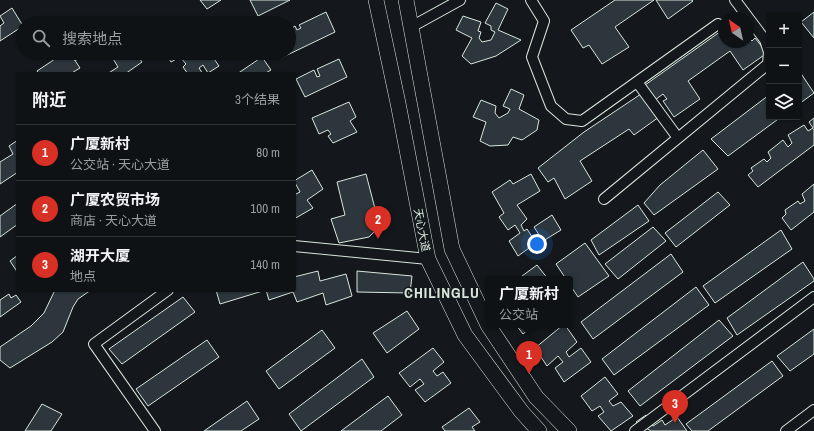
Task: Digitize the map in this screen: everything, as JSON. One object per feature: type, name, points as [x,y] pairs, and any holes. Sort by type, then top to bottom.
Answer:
[{"type":"main road","name":"天心大道","points":[[376,0],[398,103],[428,259],[465,335],[521,411],[539,431]]},
{"type":"main road","points":[[406,0],[452,249],[485,319]]},
{"type":"main road","points":[[490,328],[536,397],[569,431]]},
{"type":"street","points":[[412,27],[460,0]]},
{"type":"street","points":[[531,0],[544,21],[532,57],[551,106],[566,119],[582,121],[718,24]]},
{"type":"street","points":[[604,199],[768,64],[769,52],[765,40],[735,0]]},
{"type":"street","points":[[637,82],[678,138]]},
{"type":"street","points":[[296,246],[428,259]]},
{"type":"street","points":[[155,431],[94,344],[165,292]]},
{"type":"street","points":[[635,431],[814,297]]},
{"type":"street","points":[[786,431],[814,410]]},
{"type":"building","points":[[200,0],[221,0],[207,9]]},
{"type":"building","points":[[250,0],[290,0],[258,16]]},
{"type":"building","points":[[615,0],[654,0],[615,27],[629,47],[602,64],[589,45],[583,48],[571,30]]},
{"type":"building","points":[[656,0],[692,0],[693,1],[668,19]]},
{"type":"building","points":[[496,3],[508,9],[498,30],[521,40],[496,56],[471,64],[462,56],[472,38],[456,30],[463,16],[481,22],[478,31],[481,32],[479,38],[482,42],[491,40],[495,32],[491,30],[491,26],[485,23]]},
{"type":"building","points":[[12,8],[17,16],[16,31],[0,41],[0,26],[4,23],[0,16]]},
{"type":"building","points":[[326,12],[335,32],[296,51],[296,28],[297,30],[301,28],[299,25]]},
{"type":"building","points":[[814,12],[814,38],[802,23],[802,21]]},
{"type":"building","points":[[754,23],[759,30],[754,33]]},
{"type":"building","points":[[718,33],[718,48],[754,48],[755,38],[766,52],[766,54],[743,70],[730,51],[688,81],[700,99],[674,117],[663,101],[667,99],[663,94],[655,100],[645,85]]},
{"type":"building","points":[[339,59],[347,77],[305,97],[296,79],[314,70],[317,77],[320,76],[317,69]]},
{"type":"building","points":[[54,60],[75,60],[80,68],[73,72],[37,71]]},
{"type":"building","points":[[114,60],[141,60],[142,62],[128,72],[110,72],[118,67]]},
{"type":"building","points":[[183,60],[215,60],[219,66],[210,72],[207,72],[203,65],[199,68],[202,72],[187,72],[183,67],[186,64]]},
{"type":"building","points":[[258,60],[264,60],[271,70],[268,72],[240,72]]},
{"type":"building","points":[[802,75],[814,93],[802,102]]},
{"type":"building","points":[[511,89],[524,95],[519,109],[539,120],[537,130],[522,140],[513,137],[508,145],[490,146],[480,141],[486,122],[473,117],[481,100],[496,106],[495,113],[499,118],[508,113],[510,109],[503,106]]},
{"type":"building","points":[[641,94],[659,117],[634,135],[629,129],[580,161],[592,181],[565,199],[554,178],[548,182],[538,168],[584,132]]},
{"type":"building","points":[[766,97],[766,120],[777,120],[728,156],[711,139]]},
{"type":"building","points":[[349,102],[356,117],[350,121],[357,132],[333,143],[328,136],[331,134],[328,130],[319,134],[312,118]]},
{"type":"building","points":[[814,118],[814,145],[758,187],[748,175],[753,171],[751,168],[764,159],[767,162],[771,158],[768,152],[783,140],[788,147],[792,143],[788,135],[804,125],[808,131],[813,128],[809,122]]},
{"type":"building","points":[[16,141],[16,173],[0,184],[0,162],[13,154],[9,146]]},
{"type":"building","points":[[703,150],[718,169],[654,215],[644,203],[660,185]]},
{"type":"building","points":[[312,170],[323,189],[307,200],[313,208],[296,218],[296,194],[300,192],[296,185],[296,180]]},
{"type":"building","points":[[366,174],[379,224],[377,229],[369,237],[339,243],[331,219],[345,215],[337,182]]},
{"type":"building","points":[[531,174],[540,191],[517,205],[527,219],[521,225],[524,231],[527,229],[536,243],[518,256],[509,241],[520,233],[515,225],[508,230],[499,217],[504,213],[492,192],[510,180],[513,184]]},
{"type":"building","points":[[814,184],[814,212],[791,230],[782,218],[786,214],[785,210],[798,201],[800,204],[805,201],[802,194]]},
{"type":"building","points":[[718,192],[730,205],[676,247],[665,233]]},
{"type":"building","points":[[16,204],[16,225],[0,237],[0,216]]},
{"type":"building","points":[[638,205],[649,221],[599,255],[591,240]]},
{"type":"building","points":[[552,215],[561,230],[543,241],[534,227]]},
{"type":"building","points":[[653,227],[666,241],[618,279],[605,264]]},
{"type":"building","points":[[781,230],[792,249],[715,303],[703,286]]},
{"type":"building","points":[[585,243],[609,276],[578,297],[573,290],[573,276],[564,276],[556,264]]},
{"type":"building","points":[[671,254],[683,272],[593,339],[581,322]]},
{"type":"building","points":[[16,256],[16,270],[10,261]]},
{"type":"building","points":[[803,262],[814,281],[737,335],[727,318]]},
{"type":"building","points":[[537,265],[546,276],[522,276]]},
{"type":"building","points":[[318,271],[320,281],[346,274],[352,296],[326,305],[323,293],[297,302],[293,292],[296,292],[296,276]]},
{"type":"building","points":[[357,271],[412,276],[410,293],[357,292]]},
{"type":"building","points":[[696,287],[709,305],[614,375],[602,359]]},
{"type":"building","points":[[54,292],[88,292],[78,299],[73,307],[63,332],[52,342],[10,368],[0,360],[0,347],[31,326],[44,313]]},
{"type":"building","points":[[217,292],[259,292],[220,304]]},
{"type":"building","points":[[267,292],[293,292],[269,300]]},
{"type":"building","points":[[9,294],[11,298],[16,295],[21,302],[0,317],[0,300]]},
{"type":"building","points":[[183,297],[195,312],[122,364],[109,349]]},
{"type":"building","points":[[407,311],[419,329],[387,353],[373,333]]},
{"type":"building","points":[[719,320],[733,336],[640,406],[628,391]]},
{"type":"building","points":[[518,328],[530,328],[523,334]]},
{"type":"building","points":[[559,328],[567,328],[577,342],[566,352],[569,357],[581,348],[591,362],[564,382],[555,368],[563,362],[558,356],[547,366],[535,348]]},
{"type":"building","points":[[814,329],[814,354],[790,371],[777,356]]},
{"type":"building","points":[[322,330],[335,348],[279,389],[266,371]]},
{"type":"building","points":[[207,340],[219,357],[148,406],[136,389]]},
{"type":"building","points":[[433,348],[444,362],[433,371],[437,376],[443,372],[451,383],[425,402],[415,390],[424,384],[420,379],[410,387],[399,373]]},
{"type":"building","points":[[362,359],[374,377],[301,431],[289,414]]},
{"type":"building","points":[[772,361],[783,376],[708,431],[692,431],[686,424]]},
{"type":"building","points":[[605,377],[618,394],[609,401],[613,406],[621,402],[633,416],[611,431],[598,416],[604,412],[600,406],[592,411],[581,396]]},
{"type":"building","points":[[388,396],[402,415],[381,431],[341,431]]},
{"type":"building","points":[[247,401],[259,419],[241,431],[204,431]]},
{"type":"building","points":[[42,404],[62,414],[51,431],[25,431]]},
{"type":"building","points":[[469,408],[480,422],[472,427],[475,431],[445,431],[442,427]]},
{"type":"building","points":[[646,415],[653,426],[662,420],[665,425],[677,417],[687,431],[651,431],[636,422]]},
{"type":"place","name":"广厦农贸市场","points":[[378,239]]},
{"type":"place","name":"广厦新村","points":[[529,374]]},
{"type":"place","name":"湖开大厦","points":[[675,423]]},
{"type":"district","name":"CHILINGLU","points":[[442,292]]}]
